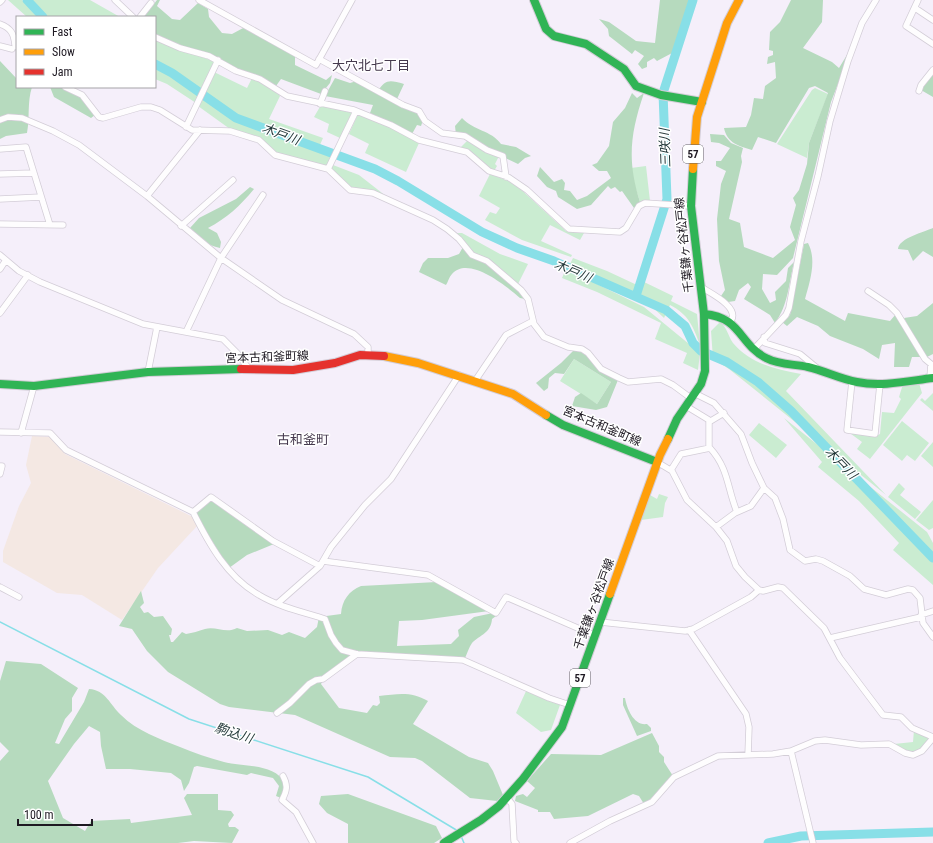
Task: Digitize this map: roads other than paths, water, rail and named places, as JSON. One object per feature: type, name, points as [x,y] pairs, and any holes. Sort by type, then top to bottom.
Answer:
[{"type":"street","points":[[115,0],[132,16]]},
{"type":"street","points":[[199,0],[316,65],[352,0]]},
{"type":"street","points":[[534,0],[546,29],[554,36],[586,44],[624,69],[636,86],[661,95],[702,102]]},
{"type":"street","name":"千葉鎌ヶ谷松戸線","points":[[444,843],[489,815],[507,798],[552,742],[562,727],[596,636],[657,462],[670,432],[694,396],[704,376],[706,350],[704,314],[691,206],[695,128],[727,23],[739,0]]},
{"type":"street","points":[[754,349],[786,315],[801,241],[818,176],[831,115],[848,60],[862,23],[876,0]]},
{"type":"street","points":[[918,0],[906,26],[933,44]]},
{"type":"street","points":[[141,16],[151,3]]},
{"type":"street","points":[[915,8],[933,20]]},
{"type":"street","points":[[0,24],[8,27],[14,35],[15,47],[10,56]]},
{"type":"street","points":[[156,38],[218,60],[236,71],[260,79],[287,96],[356,111],[391,125],[419,140],[467,152],[489,171],[506,177],[527,190],[568,229],[620,232],[626,228],[639,206],[651,202],[691,206]]},
{"type":"street","points":[[0,46],[15,47]]},
{"type":"street","points":[[319,59],[336,72],[403,105],[419,111],[425,122],[442,134],[465,136],[487,150],[503,156],[506,177]]},
{"type":"street","points":[[186,127],[218,60]]},
{"type":"street","points":[[919,91],[921,85],[933,70]]},
{"type":"street","points":[[67,88],[82,95],[99,117],[103,118],[141,107],[151,107],[160,110],[186,127],[200,130],[230,132],[259,140],[275,156],[328,169],[350,190],[373,193],[433,220],[459,239],[472,255],[487,261],[521,290],[528,299],[533,321],[544,337],[568,347],[582,349],[588,353],[601,369],[608,374],[628,382],[661,379],[694,396],[709,399],[724,413],[741,434],[752,463],[764,488],[775,498],[784,519],[790,550],[805,561],[816,559],[827,563],[850,576],[864,589],[888,596],[908,589],[913,590],[920,598],[921,616],[926,629],[933,637]]},
{"type":"street","points":[[320,104],[325,91]]},
{"type":"street","points":[[328,169],[356,111]]},
{"type":"street","points":[[0,120],[16,116],[54,130],[79,145],[147,196],[221,258],[282,300],[354,334],[368,347],[368,354]]},
{"type":"street","points":[[147,196],[200,130]]},
{"type":"street","points":[[0,149],[26,147],[50,225]]},
{"type":"street","points":[[0,174],[34,173]]},
{"type":"street","points":[[181,226],[233,180]]},
{"type":"street","points":[[186,332],[221,258],[263,195]]},
{"type":"street","points":[[0,199],[41,196]]},
{"type":"street","points":[[0,224],[63,225]]},
{"type":"street","points":[[0,255],[28,275],[116,314],[156,327],[223,339],[237,353],[249,369]]},
{"type":"street","points":[[0,269],[6,260]]},
{"type":"street","points":[[0,313],[28,275]]},
{"type":"street","points":[[700,287],[727,305],[733,313],[731,321]]},
{"type":"street","points":[[704,314],[718,315],[731,321],[754,349],[765,357],[775,361],[819,370],[852,381],[880,384],[932,378],[931,364],[925,359],[897,313],[889,305],[868,291]]},
{"type":"street","points":[[475,381],[506,335],[533,321]]},
{"type":"street","points":[[148,372],[156,327]]},
{"type":"street","points":[[764,338],[765,343],[800,354],[819,370]]},
{"type":"street","name":"宮本古和釜町線","points":[[0,384],[34,386],[148,372],[249,369],[293,370],[335,363],[368,354],[401,358],[475,381],[519,397],[563,425],[657,462]]},
{"type":"street","points":[[278,604],[322,563],[331,547],[365,505],[391,479],[459,376]]},
{"type":"street","points":[[852,381],[847,430],[875,434],[880,384]]},
{"type":"street","points":[[21,433],[34,386]]},
{"type":"street","points":[[686,406],[707,418],[709,422],[709,448],[718,458],[726,473],[737,512]]},
{"type":"street","points":[[709,422],[724,413]]},
{"type":"street","points":[[0,432],[50,433],[66,450],[193,512],[203,533],[232,575],[258,595],[278,604],[325,619],[331,635],[342,650],[356,654],[463,660],[549,698],[570,705]]},
{"type":"street","points":[[671,470],[681,454],[709,448]]},
{"type":"street","points":[[570,843],[610,821],[652,802],[674,777],[718,756],[773,754],[791,751],[815,741],[825,740],[862,745],[889,744],[904,753],[913,755],[922,752],[933,737],[912,728],[901,717],[883,715],[840,658],[830,638],[815,619],[783,588],[778,587],[763,591],[759,590],[736,566],[727,540],[716,527],[687,500],[671,470],[657,462]]},
{"type":"street","points":[[0,466],[2,466],[0,474]]},
{"type":"street","points":[[716,527],[737,512],[751,506],[764,488]]},
{"type":"street","points":[[193,512],[211,497],[273,541],[322,563],[428,575],[496,613],[506,597],[596,636]]},
{"type":"street","points":[[0,587],[19,597]]},
{"type":"street","points":[[600,622],[689,630],[751,597],[759,590]]},
{"type":"street","points":[[830,638],[921,616],[933,611]]},
{"type":"street","points":[[689,630],[713,667],[743,708],[749,727],[748,755]]},
{"type":"street","points":[[277,713],[290,703],[309,684],[316,680],[323,679],[356,654]]},
{"type":"street","points":[[791,751],[813,843]]},
{"type":"street","points":[[283,776],[286,783],[286,793],[282,800],[296,812],[313,843]]},
{"type":"street","points":[[507,798],[512,804],[514,841],[516,843]]},
{"type":"waterway","name":"木戸川","points":[[27,0],[42,16]]},
{"type":"waterway","name":"三咲川","points":[[636,296],[667,199],[663,93],[693,0]]},
{"type":"waterway","name":"木戸川","points":[[156,65],[172,73],[236,118],[375,169],[398,181],[482,232],[517,248],[554,261],[666,310],[685,326],[693,343],[701,351],[727,362],[758,382],[791,411],[933,558]]},
{"type":"waterway","name":"駒込川","points":[[0,622],[189,719],[368,777],[458,831]]},
{"type":"waterway","points":[[768,843],[801,836],[933,832]]},
{"type":"waterway","name":"駒込川","points":[[461,836],[464,843]]},
{"type":"district","name":"大穴北七丁目","points":[[371,65]]},
{"type":"district","name":"古和釜町","points":[[303,439]]}]
